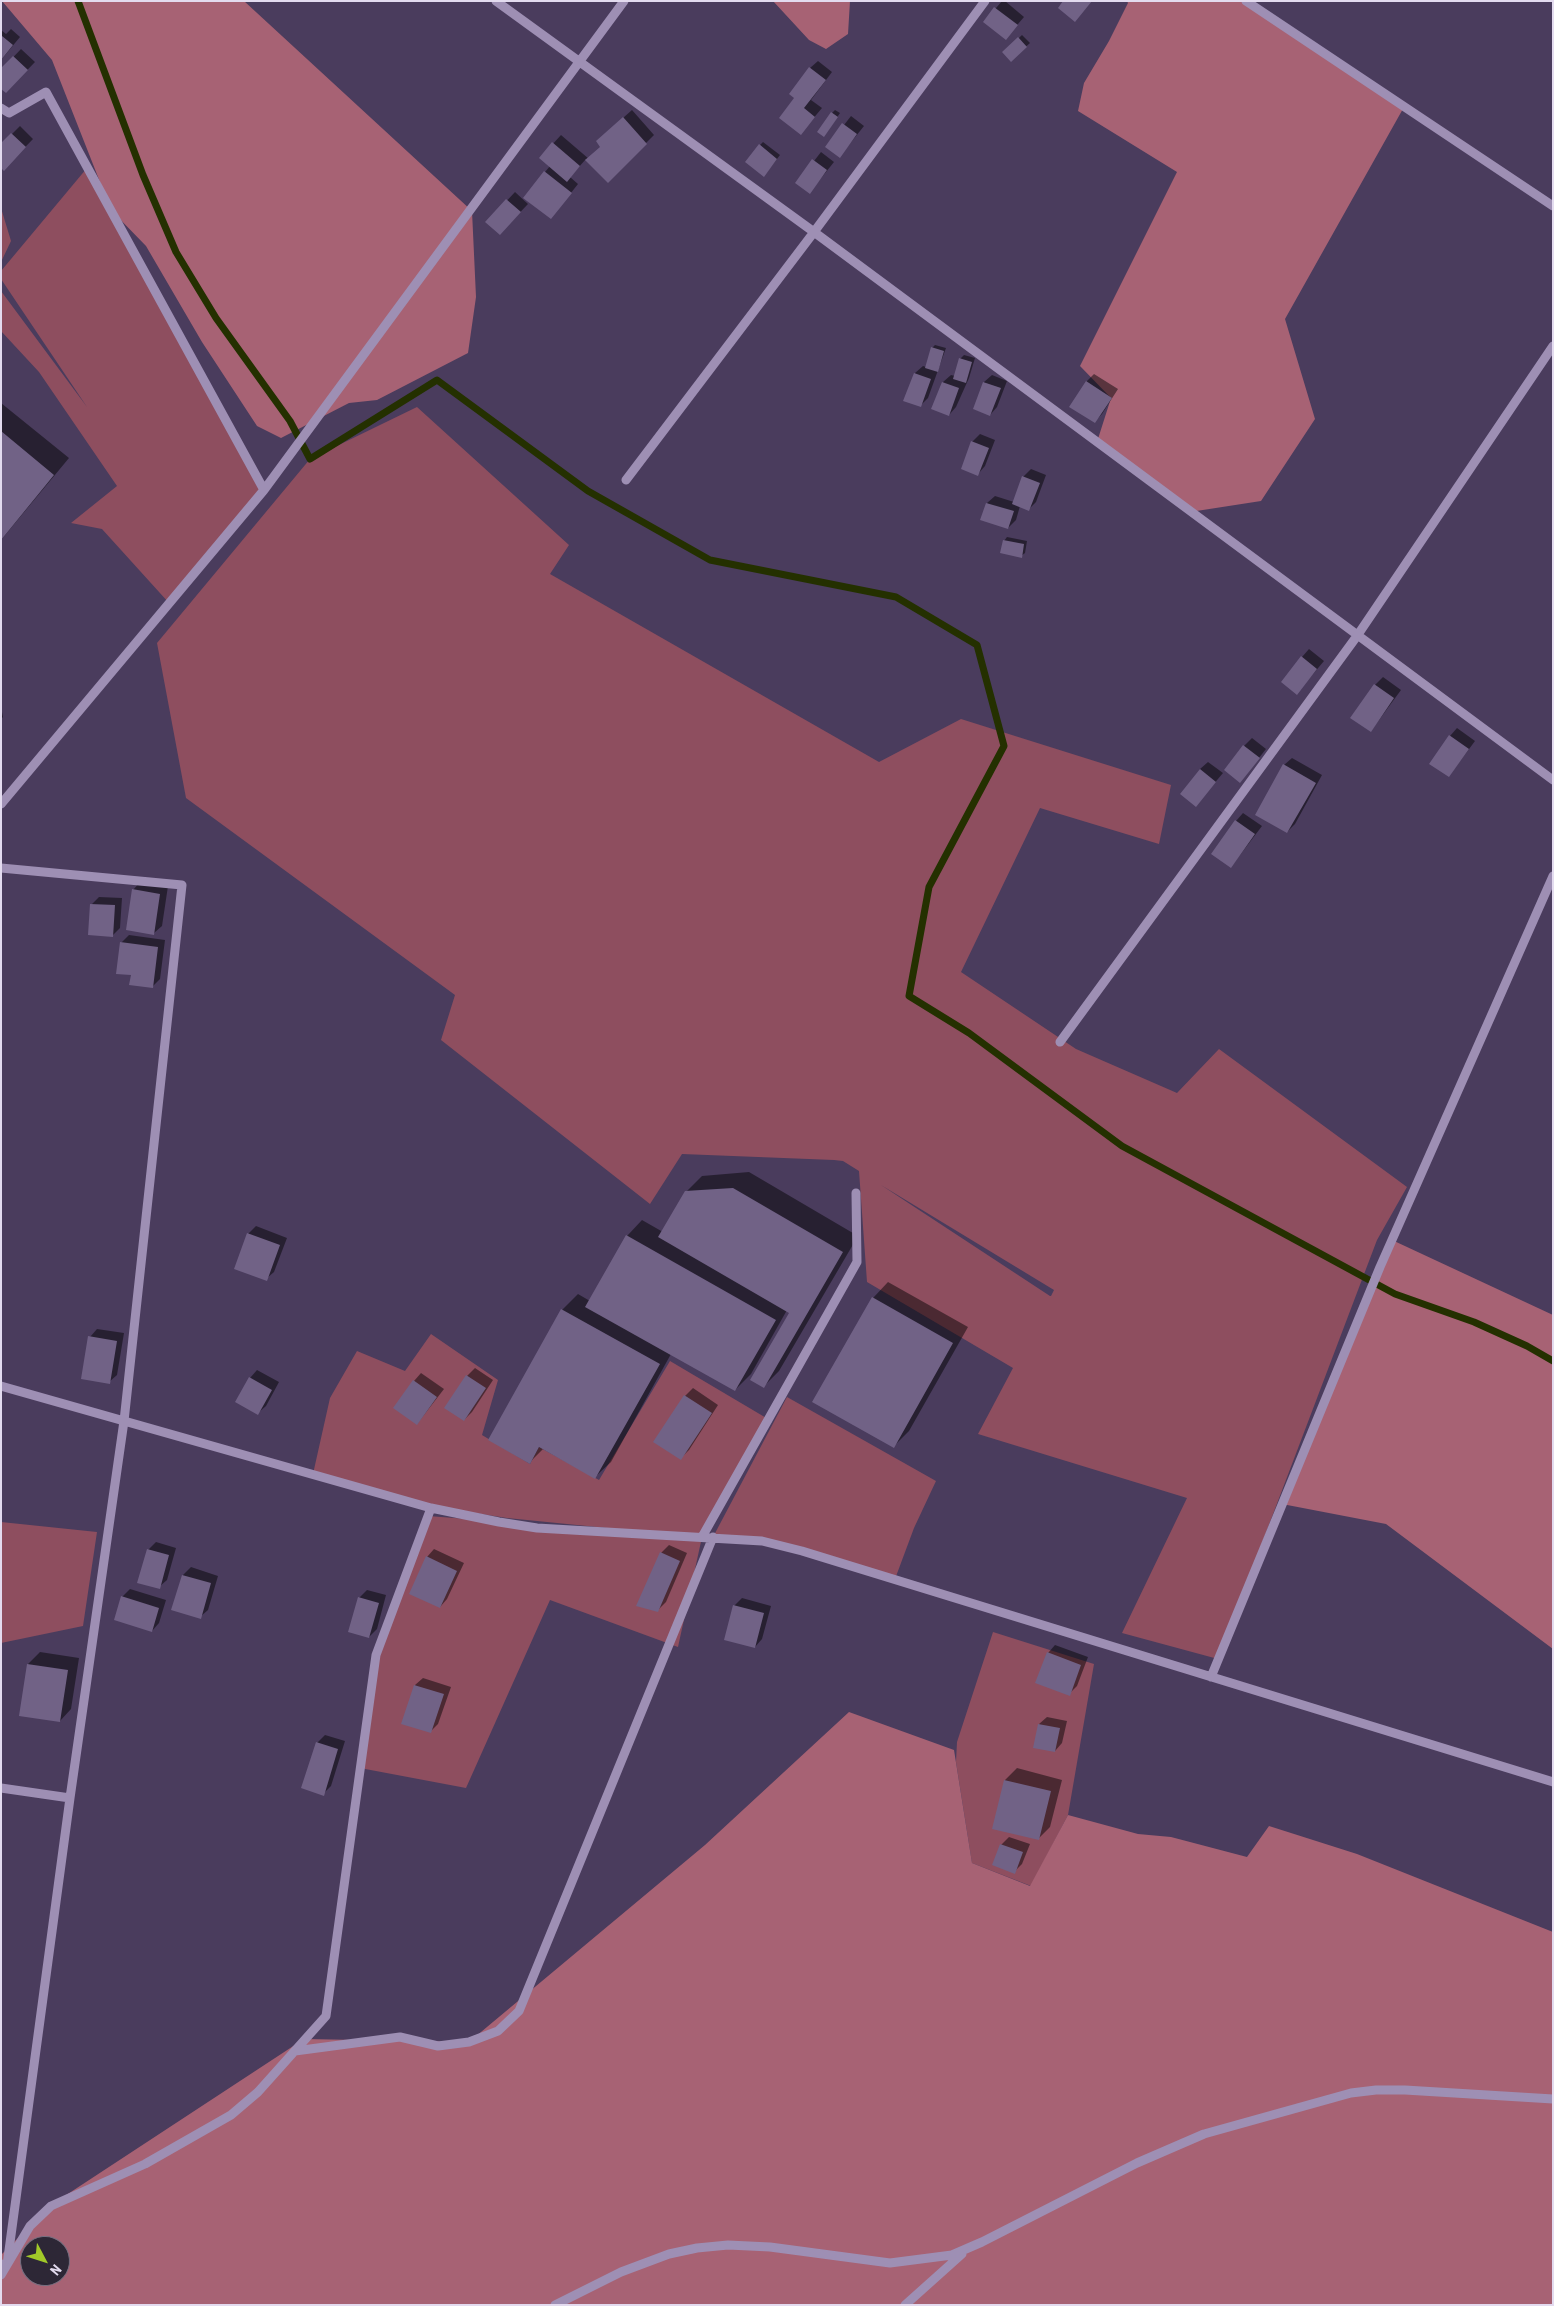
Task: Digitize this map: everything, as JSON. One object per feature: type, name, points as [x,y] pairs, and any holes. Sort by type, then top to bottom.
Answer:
[{"type":"street","points":[[496,1],[814,232],[1553,780]]},
{"type":"street","points":[[1,804],[264,490],[624,1]]},
{"type":"street","points":[[626,480],[814,232],[985,1]]},
{"type":"street","points":[[1246,1],[1553,206]]},
{"type":"street","points":[[1,108],[10,113],[46,92],[264,490]]},
{"type":"street","points":[[1060,1042],[1357,636],[1553,346]]},
{"type":"street","points":[[1,868],[182,886],[124,1421],[4,2265],[1,2275]]},
{"type":"street","points":[[1211,1677],[1380,1267],[1553,876]]},
{"type":"street","points":[[702,1537],[857,1262],[856,1193]]},
{"type":"street","points":[[1,1386],[431,1508],[537,1528],[762,1541],[802,1551],[1553,1782]]},
{"type":"street","points":[[4,2265],[30,2226],[51,2206],[145,2164],[231,2115],[258,2092],[326,2016],[376,1655],[431,1508]]},
{"type":"street","points":[[294,2051],[400,2037],[438,2046],[469,2042],[498,2031],[519,2011],[713,1538]]},
{"type":"street","points":[[1,1788],[70,1798]]},
{"type":"street","points":[[555,2305],[622,2272],[669,2254],[697,2248],[728,2245],[770,2247],[890,2263],[952,2255],[1137,2163],[1204,2134],[1352,2093],[1376,2090],[1405,2090],[1553,2099]]},
{"type":"street","points":[[906,2305],[967,2248]]},
{"type":"shaded area","points":[[2,1],[244,1],[472,211],[476,297],[468,353],[377,400],[349,403],[281,438],[257,426],[202,342],[146,246],[111,210],[52,60]]},
{"type":"shaded area","points":[[773,1],[850,1],[848,34],[826,49],[809,40]]},
{"type":"shaded area","points":[[1127,1],[1246,1],[1404,107],[1285,319],[1315,419],[1261,501],[1190,512],[1097,442],[1111,398],[1080,366],[1177,172],[1078,111],[1084,83],[1109,41],[1128,3]]},
{"type":"shaded area","points":[[87,168],[264,490],[169,603],[102,529],[71,523],[117,486],[39,372],[1,331],[1,291],[87,407],[1,279],[1,271]]},
{"type":"shaded area","points":[[1,208],[11,241],[1,262]]},
{"type":"shaded area","points":[[417,407],[569,545],[550,574],[879,762],[961,719],[1171,785],[1159,844],[1040,808],[961,972],[1076,1049],[1177,1093],[1219,1049],[1407,1187],[1377,1240],[1218,1659],[1122,1633],[1187,1498],[978,1434],[1013,1368],[867,1282],[859,1171],[843,1161],[834,1160],[682,1154],[650,1204],[441,1040],[455,995],[186,798],[157,643],[310,459]],"holes":[[[881,1185],[1054,1290],[1050,1296]]]},
{"type":"shaded area","points":[[1392,1240],[1553,1315],[1553,1649],[1386,1524],[1282,1504]]},
{"type":"shaded area","points":[[431,1334],[498,1380],[482,1435],[530,1464],[539,1447],[599,1480],[670,1361],[768,1419],[702,1537],[678,1647],[550,1600],[466,1788],[360,1768],[376,1655],[428,1516],[667,1534],[507,1518],[423,1505],[313,1474],[330,1398],[357,1351],[405,1371]]},
{"type":"shaded area","points":[[787,1397],[936,1481],[914,1528],[895,1579],[762,1541],[713,1537]]},
{"type":"shaded area","points":[[1,1522],[97,1532],[83,1626],[1,1643]]},
{"type":"shaded area","points":[[993,1632],[1094,1664],[1068,1815],[1031,1886],[972,1863],[956,1762],[957,1742]]},
{"type":"shaded area","points":[[849,1712],[954,1750],[972,1863],[1030,1886],[1068,1815],[1138,1834],[1171,1837],[1247,1857],[1269,1826],[1357,1854],[1553,1932],[1553,2305],[1,2305],[1,2255],[20,2236],[51,2205],[304,2039],[469,2042],[705,1845]]},
{"type":"building","points":[[1063,1],[1092,1],[1075,22],[1058,8]]},
{"type":"building","points":[[994,7],[1018,25],[1006,40],[983,22]]},
{"type":"building","points":[[1,37],[13,45],[1,60]]},
{"type":"building","points":[[1018,37],[1027,47],[1011,62],[1002,52]]},
{"type":"building","points":[[13,56],[28,70],[6,93],[1,89],[1,68]]},
{"type":"building","points":[[809,67],[826,80],[804,108],[815,117],[801,135],[779,118],[794,98],[789,94]]},
{"type":"building","points":[[831,112],[838,117],[824,137],[817,132]]},
{"type":"building","points":[[623,117],[647,144],[608,183],[585,160],[600,147],[596,141]]},
{"type":"building","points":[[842,123],[857,134],[840,158],[825,147]]},
{"type":"building","points":[[11,133],[26,147],[4,171],[1,168],[1,143]]},
{"type":"building","points":[[552,142],[580,166],[567,182],[539,158]]},
{"type":"building","points":[[759,144],[777,159],[764,177],[745,162]]},
{"type":"building","points":[[812,159],[827,170],[810,194],[795,183]]},
{"type":"building","points":[[544,171],[572,193],[551,219],[523,198]]},
{"type":"building","points":[[506,199],[521,212],[500,235],[485,222]]},
{"type":"building","points":[[931,347],[944,351],[938,372],[925,368]]},
{"type":"building","points":[[959,358],[972,362],[966,383],[953,379]]},
{"type":"building","points":[[914,373],[931,379],[921,407],[903,401]]},
{"type":"building","points":[[1086,381],[1112,398],[1095,423],[1069,407]]},
{"type":"building","points":[[942,382],[959,388],[949,416],[931,409]]},
{"type":"building","points":[[983,382],[1001,388],[990,416],[973,409]]},
{"type":"building","points":[[1,431],[54,475],[1,540]]},
{"type":"building","points":[[971,441],[989,448],[978,476],[961,469]]},
{"type":"building","points":[[1022,476],[1040,483],[1029,511],[1012,504]]},
{"type":"building","points":[[986,503],[1014,511],[1008,529],[980,520]]},
{"type":"building","points":[[1003,540],[1024,544],[1022,558],[1000,553]]},
{"type":"building","points":[[1301,656],[1317,669],[1297,695],[1281,682]]},
{"type":"building","points":[[1374,684],[1394,698],[1371,732],[1350,718]]},
{"type":"building","points":[[1449,735],[1469,749],[1449,777],[1429,764]]},
{"type":"building","points":[[1243,745],[1260,758],[1240,783],[1224,770]]},
{"type":"building","points":[[1283,764],[1316,783],[1287,833],[1255,815]]},
{"type":"building","points":[[1200,769],[1216,782],[1196,807],[1180,794]]},
{"type":"building","points":[[1235,820],[1255,834],[1231,868],[1211,854]]},
{"type":"building","points":[[132,889],[160,894],[154,935],[126,930]]},
{"type":"building","points":[[90,904],[115,905],[113,937],[88,935]]},
{"type":"building","points":[[120,942],[158,947],[153,988],[129,985],[131,975],[116,974]]},
{"type":"building","points":[[733,1188],[843,1252],[764,1388],[750,1380],[789,1313],[658,1237],[685,1191]]},
{"type":"building","points":[[247,1233],[280,1245],[267,1281],[234,1269]]},
{"type":"building","points":[[626,1235],[776,1320],[735,1391],[585,1307]]},
{"type":"building","points":[[872,1297],[953,1343],[894,1448],[812,1402]]},
{"type":"building","points":[[561,1309],[660,1364],[595,1479],[539,1447],[530,1464],[488,1440]]},
{"type":"building","points":[[88,1336],[117,1341],[110,1384],[81,1379]]},
{"type":"building","points":[[466,1375],[486,1388],[464,1421],[444,1408]]},
{"type":"building","points":[[249,1377],[272,1390],[258,1415],[235,1402]]},
{"type":"building","points":[[413,1380],[437,1397],[417,1425],[393,1408]]},
{"type":"building","points":[[684,1395],[712,1413],[681,1460],[653,1442]]},
{"type":"building","points":[[147,1549],[169,1555],[160,1589],[137,1583]]},
{"type":"building","points":[[660,1552],[680,1561],[658,1612],[636,1606]]},
{"type":"building","points":[[426,1556],[457,1571],[440,1608],[409,1594]]},
{"type":"building","points":[[182,1575],[211,1583],[201,1619],[171,1610]]},
{"type":"building","points":[[121,1596],[159,1608],[152,1632],[114,1620]]},
{"type":"building","points":[[358,1597],[379,1603],[369,1638],[348,1632]]},
{"type":"building","points":[[733,1605],[764,1613],[755,1648],[724,1640]]},
{"type":"building","points":[[1047,1652],[1081,1665],[1070,1696],[1035,1683]]},
{"type":"building","points":[[27,1664],[68,1670],[60,1722],[19,1716]]},
{"type":"building","points":[[414,1685],[444,1694],[431,1733],[401,1724]]},
{"type":"building","points":[[1038,1724],[1060,1728],[1055,1752],[1033,1748]]},
{"type":"building","points":[[316,1742],[338,1749],[324,1796],[301,1788]]},
{"type":"building","points":[[1004,1780],[1051,1791],[1039,1840],[992,1829]]},
{"type":"building","points":[[1000,1844],[1023,1852],[1015,1874],[992,1865]]},
{"type":"waterway","points":[[78,1],[143,175],[176,252],[216,318],[290,421],[310,459],[437,380],[588,491],[710,560],[896,597],[977,645],[1004,746],[929,887],[909,996],[969,1033],[1122,1146],[1395,1294],[1474,1322],[1527,1346],[1553,1361]]}]
